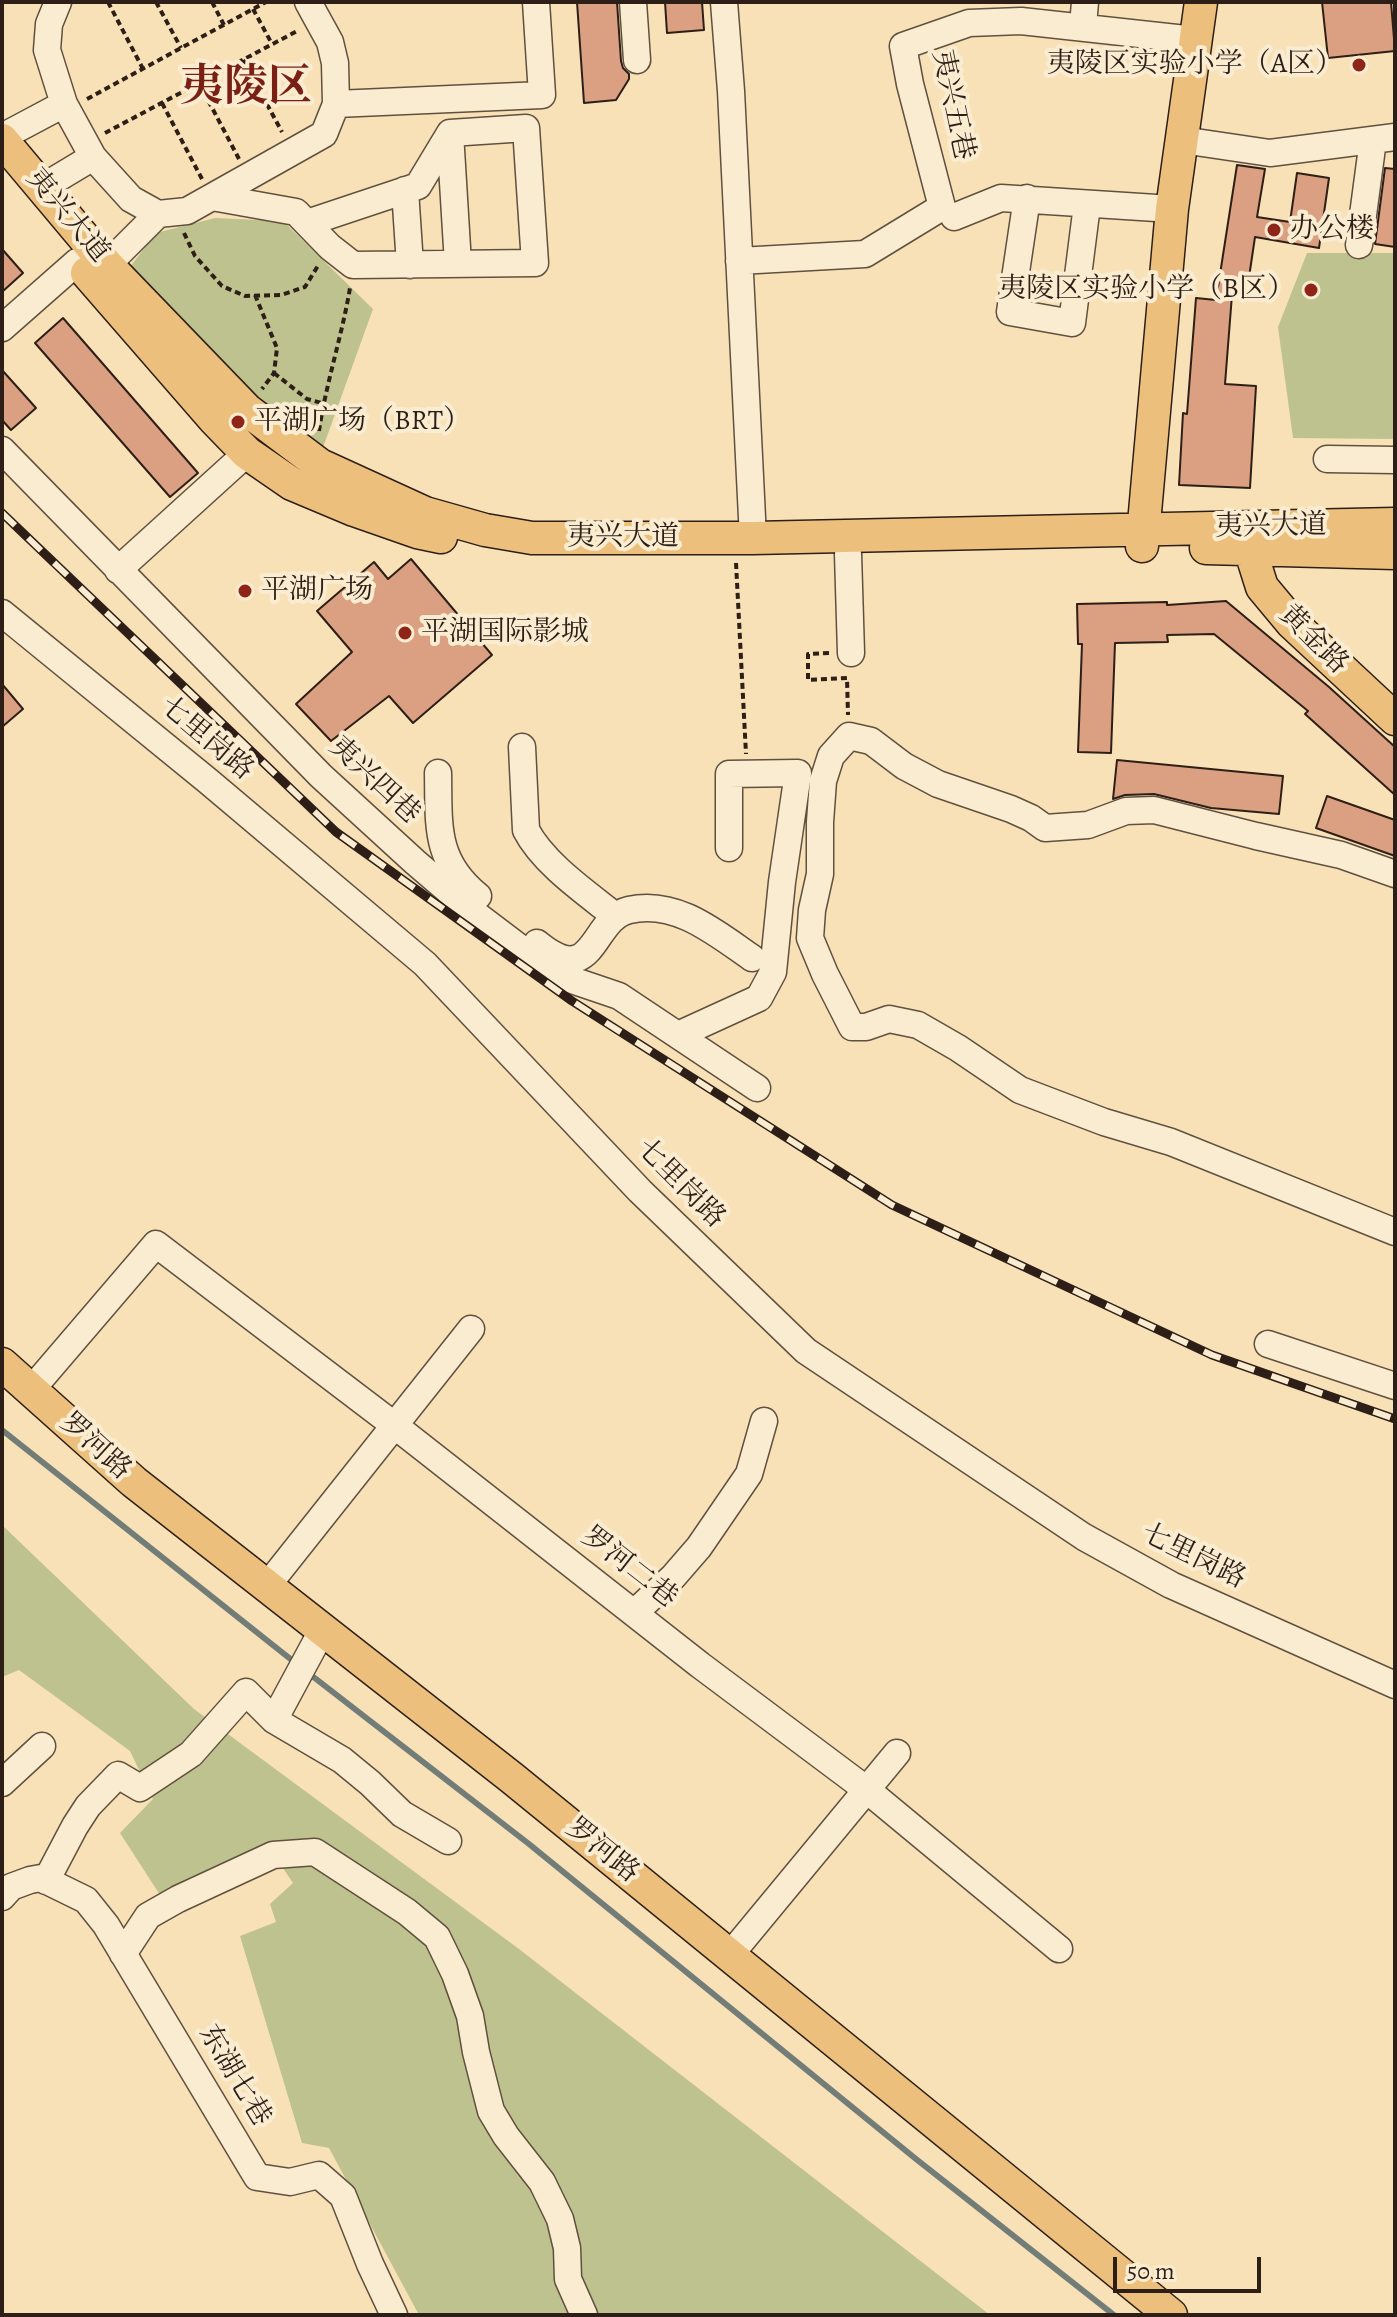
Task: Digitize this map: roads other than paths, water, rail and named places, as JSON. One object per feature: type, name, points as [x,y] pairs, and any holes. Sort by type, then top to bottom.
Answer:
[{"type":"main road","points":[[1142,538],[1172,209],[1201,2]]},
{"type":"main road","name":"夷兴大道","points":[[2,138],[43,187],[92,263],[214,419],[247,453],[292,484],[417,532],[531,553],[1142,538],[1250,549],[1395,553]]},
{"type":"main road","name":"夷兴大道","points":[[2,174],[247,410],[320,465],[425,513],[485,530],[532,538],[745,546],[848,554],[1395,524]]},
{"type":"main road","name":"黄金路","points":[[1250,549],[1262,587],[1292,623],[1395,719]]},
{"type":"main road","name":"罗河路","points":[[2,1364],[134,1482],[512,1778],[1171,2315]]},
{"type":"main road","name":"罗河路","points":[[2,1371],[31,1390]]},
{"type":"street","points":[[58,2],[49,24],[47,50],[66,107],[89,150],[131,199],[167,213],[187,211],[324,134],[336,104],[335,63],[330,42],[313,11]]},
{"type":"street","points":[[336,104],[542,95],[536,2]]},
{"type":"street","points":[[633,2],[637,60]]},
{"type":"street","points":[[724,2],[739,261],[745,546]]},
{"type":"street","name":"夷兴五巷","points":[[739,261],[865,254],[942,207],[903,46],[969,23],[1084,14],[1195,40]]},
{"type":"street","points":[[2,138],[66,107]]},
{"type":"street","points":[[212,197],[296,212],[330,247],[353,265],[535,263],[526,128],[450,133]]},
{"type":"street","points":[[307,223],[418,186],[450,133]]},
{"type":"street","points":[[450,133],[458,264]]},
{"type":"street","points":[[1182,140],[1270,153],[1384,139],[1359,245]]},
{"type":"street","points":[[43,187],[89,150]]},
{"type":"street","points":[[405,190],[410,265]]},
{"type":"street","points":[[954,217],[1001,198],[1172,209]]},
{"type":"street","points":[[1027,198],[1010,312],[1072,323],[1087,205]]},
{"type":"street","points":[[2,328],[167,213]]},
{"type":"street","name":"夷兴四巷","points":[[2,450],[321,776],[478,916],[544,966],[563,977],[619,996],[757,1088]]},
{"type":"street","points":[[118,570],[247,453]]},
{"type":"street","points":[[1327,459],[1395,460]]},
{"type":"street","points":[[848,554],[851,653]]},
{"type":"street","name":"七里岗路","points":[[3,615],[208,781],[425,964],[640,1191],[806,1351],[1084,1537],[1171,1585],[1395,1685]]},
{"type":"street","points":[[1395,874],[1341,855],[1154,810],[1126,811],[1088,825],[1045,828],[1011,809],[938,784],[904,766],[871,741],[849,736],[831,756],[823,781],[820,874],[810,938],[852,1027],[866,1027],[889,1019],[918,1025],[1020,1090],[1104,1122],[1171,1142],[1395,1232]]},
{"type":"street","points":[[522,747],[526,830],[531,840],[574,883],[614,915]]},
{"type":"street","points":[[438,773],[439,819],[444,852],[453,871],[470,889],[551,954],[575,958],[587,953],[614,915],[652,907],[700,922],[752,958]]},
{"type":"street","points":[[678,1035],[759,998],[773,972],[798,773],[729,774],[729,848]]},
{"type":"street","points":[[415,862],[444,852]]},
{"type":"street","name":"罗河二巷","points":[[31,1390],[156,1244],[867,1790],[1059,1949]]},
{"type":"street","points":[[267,1586],[471,1329]]},
{"type":"street","points":[[1268,1344],[1395,1386]]},
{"type":"street","points":[[634,1613],[673,1577],[699,1547],[749,1474],[764,1421]]},
{"type":"street","points":[[274,1720],[322,1630]]},
{"type":"street","points":[[2,1897],[11,1887],[30,1880],[41,1878],[46,1881],[88,1806],[118,1775],[140,1788],[191,1754],[246,1692],[274,1720],[342,1760],[402,1814],[448,1841]]},
{"type":"street","points":[[2,1783],[42,1746]]},
{"type":"street","points":[[730,1955],[897,1753]]},
{"type":"street","points":[[123,1954],[148,1916],[273,1855],[315,1852],[407,1912],[437,1937],[455,1974],[470,2016],[491,2111],[506,2136],[542,2182],[560,2219],[567,2248],[568,2279],[584,2315]]},
{"type":"street","name":"东湖七巷","points":[[46,1881],[86,1900],[106,1925],[257,2177],[290,2182],[319,2175],[343,2196],[394,2315]]},
{"type":"waterway","points":[[2,1430],[298,1665]]},
{"type":"waterway","points":[[307,1672],[529,1844],[916,2159],[1114,2315]]},
{"type":"railway","points":[[2,513],[336,832],[572,1001],[892,1205],[1212,1355],[1395,1419]]},
{"type":"place","name":"夷陵区实验小学（A区）","points":[[1359,65]]},
{"type":"place","name":"办公楼","points":[[1274,230]]},
{"type":"place","name":"夷陵区实验小学（B区）","points":[[1311,290]]},
{"type":"place","name":"平湖广场（BRT）","points":[[238,422]]},
{"type":"place","name":"平湖广场","points":[[245,591]]},
{"type":"place","name":"平湖国际影城","points":[[405,633]]},
{"type":"district","name":"夷陵区","points":[[246,89]]}]
